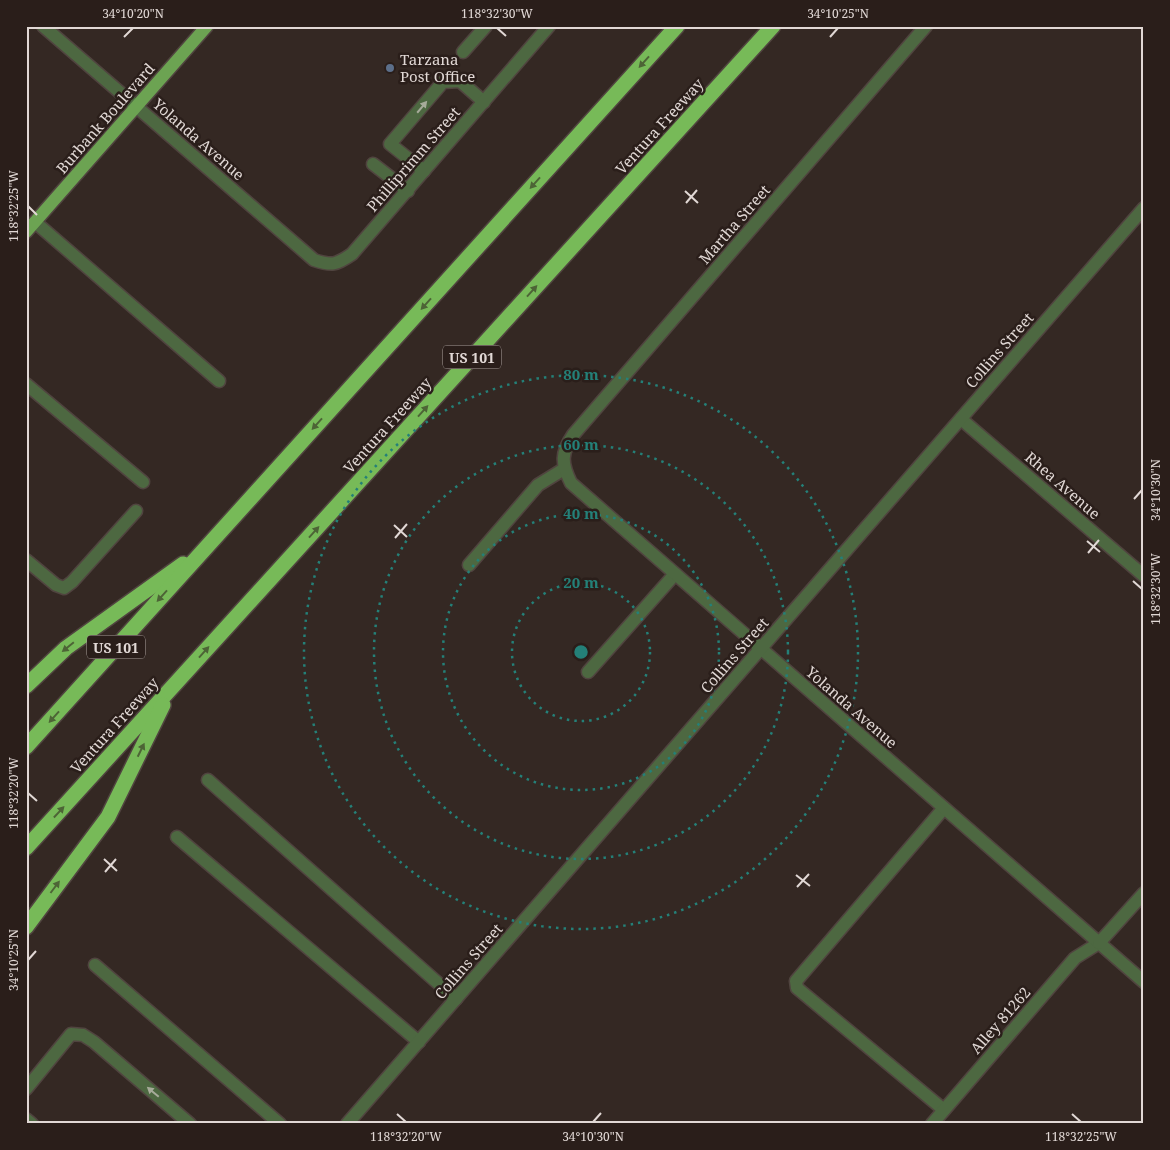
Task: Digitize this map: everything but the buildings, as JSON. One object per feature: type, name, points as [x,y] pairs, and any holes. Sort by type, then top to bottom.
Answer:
[{"type":"highway","name":"US 101","points":[[26,747],[677,26]]},
{"type":"highway","name":"Ventura Freeway","points":[[26,848],[773,26]]},
{"type":"highway","points":[[26,686],[66,648],[207,547]]},
{"type":"highway","points":[[26,926],[108,817],[172,688]]},
{"type":"main road","name":"Burbank Boulevard","points":[[30,227],[207,26]]},
{"type":"street","name":"Yolanda Avenue","points":[[43,26],[314,260],[325,264],[338,263]]},
{"type":"street","points":[[463,52],[486,26]]},
{"type":"street","name":"Philliprimm Street","points":[[338,263],[352,254],[549,26]]},
{"type":"street","name":"Martha Street","points":[[564,469],[564,455],[567,444],[574,435],[926,26]]},
{"type":"street","points":[[424,171],[390,144],[443,82],[460,81],[484,102]]},
{"type":"street","points":[[373,164],[408,191]]},
{"type":"street","name":"Collins Street","points":[[347,1124],[1144,208]]},
{"type":"street","points":[[30,227],[220,381]]},
{"type":"street","points":[[26,384],[143,482]]},
{"type":"street","name":"Rhea Avenue","points":[[961,419],[1144,576]]},
{"type":"street","name":"Yolanda Avenue","points":[[564,469],[571,483],[1144,982]]},
{"type":"street","points":[[469,564],[538,485],[564,469]]},
{"type":"street","points":[[26,560],[60,588],[64,588],[72,582],[136,511]]},
{"type":"street","points":[[588,672],[675,574]]},
{"type":"street","points":[[208,780],[456,998]]},
{"type":"street","points":[[944,808],[796,980],[797,988],[944,1110]]},
{"type":"street","points":[[177,837],[419,1042]]},
{"type":"street","name":"Alley 81262","points":[[932,1124],[1075,958],[1099,943],[1144,892]]},
{"type":"street","points":[[95,964],[280,1124]]},
{"type":"street","points":[[26,1089],[71,1034],[83,1035],[94,1042],[190,1124]]},
{"type":"street","points":[[26,1119],[32,1124]]},
{"type":"place","name":"Tarzana Post Office","points":[[390,68]]}]
